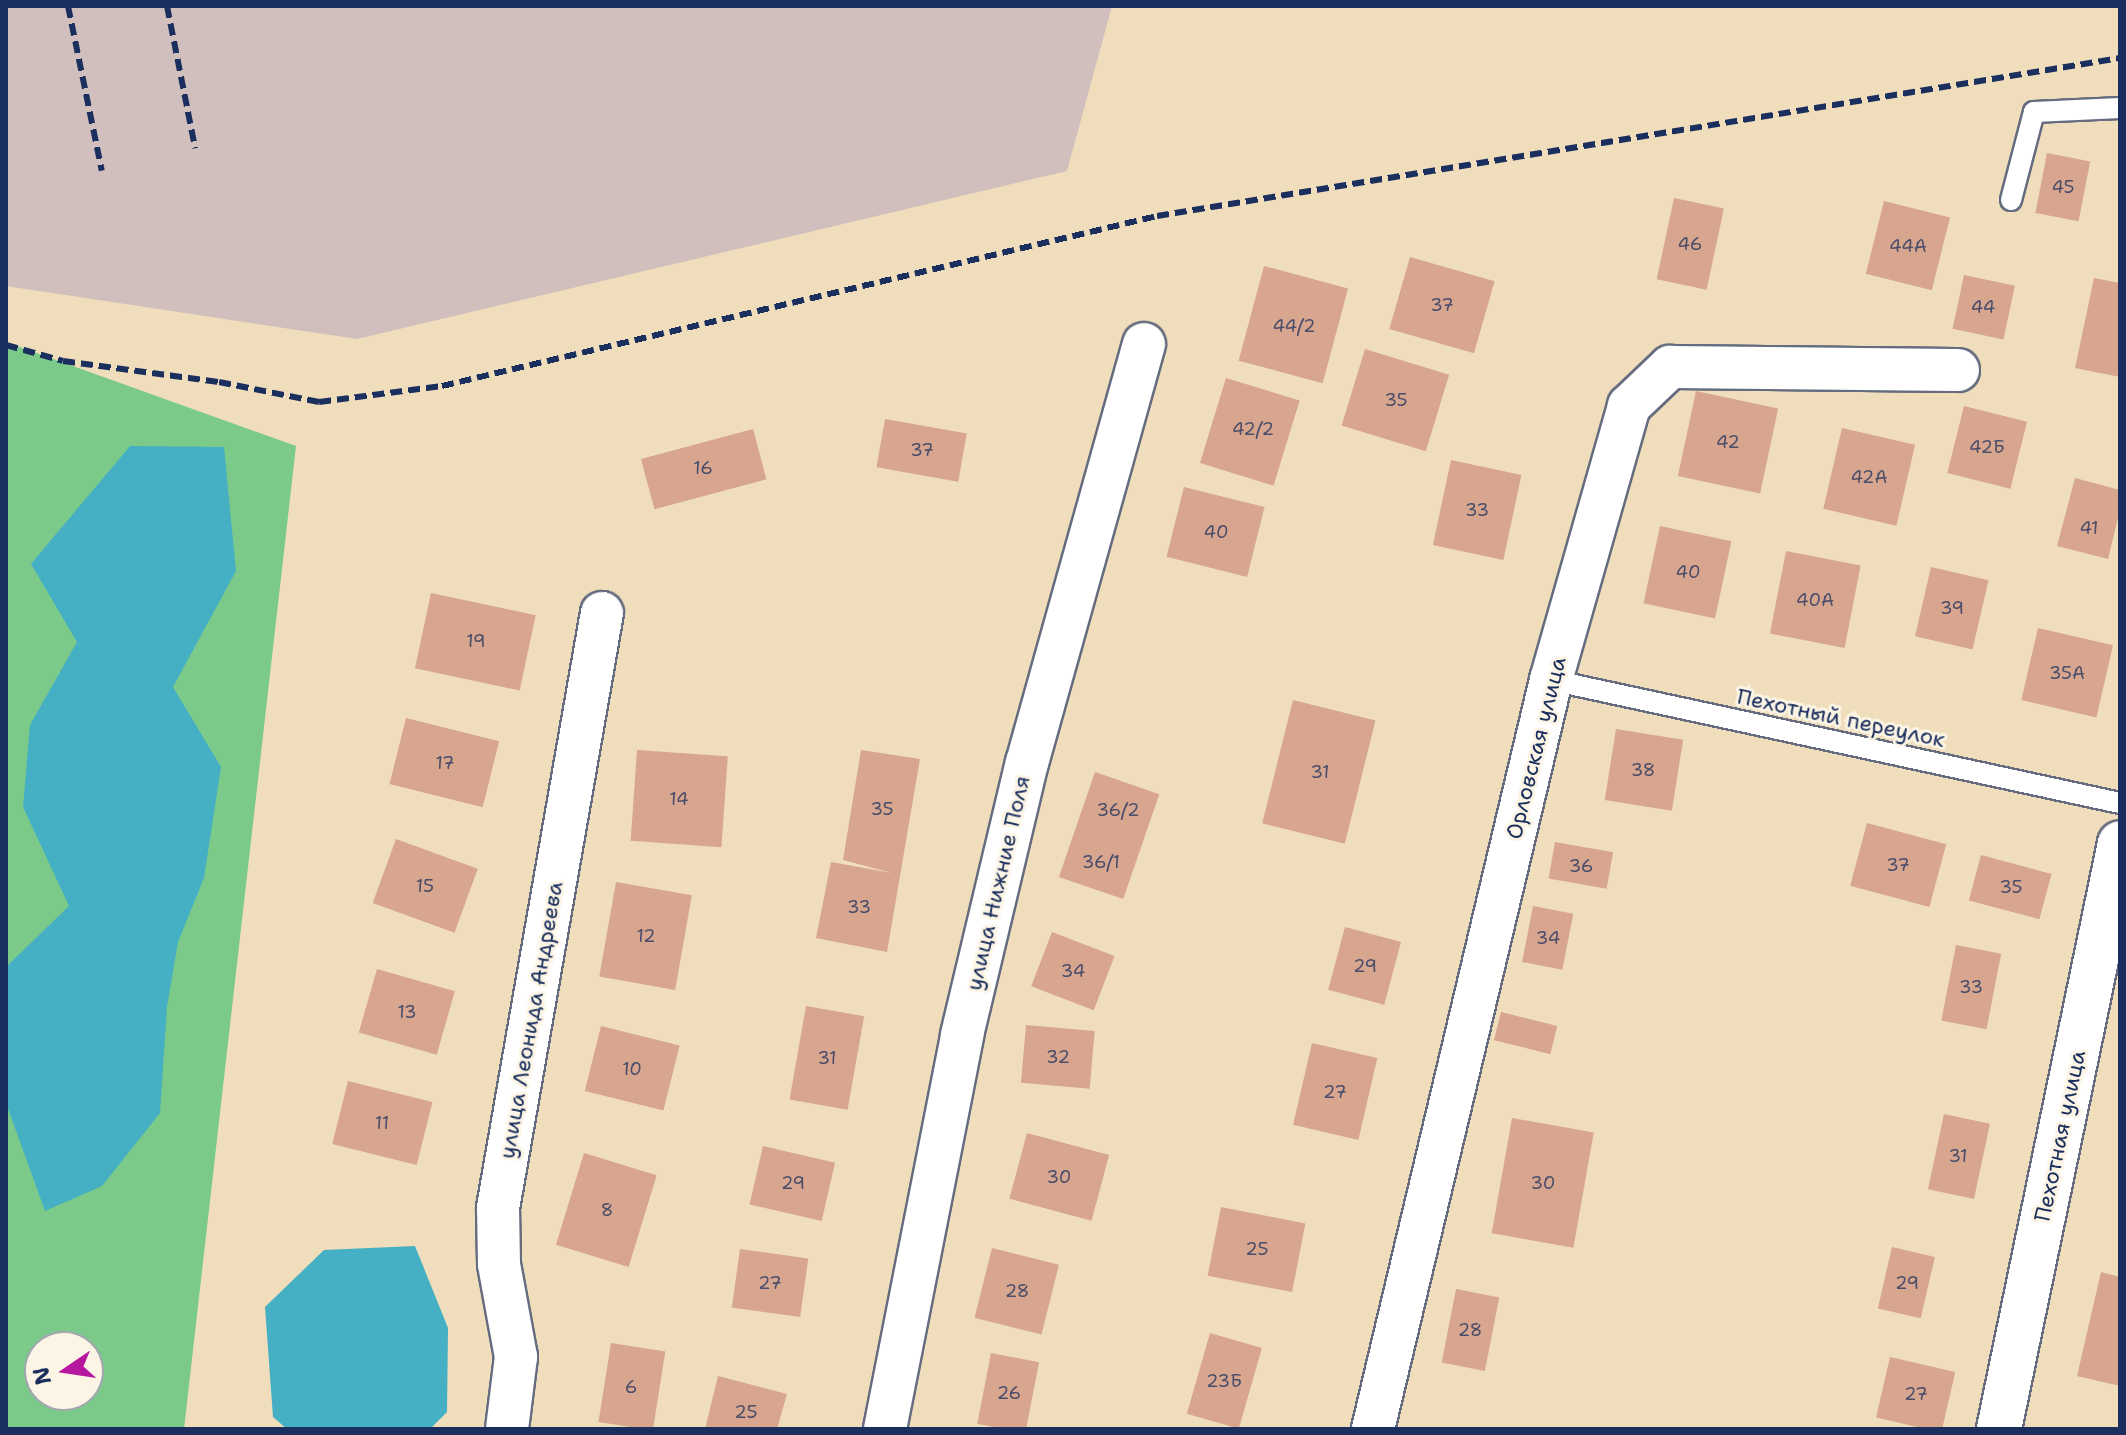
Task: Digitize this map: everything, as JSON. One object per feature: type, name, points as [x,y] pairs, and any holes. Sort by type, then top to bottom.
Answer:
[{"type":"street","name":"улица Нижние Поля","points":[[885,1429],[966,1020],[1027,763],[1144,344]]},
{"type":"street","name":"Орловская улица","points":[[1373,1429],[1551,680],[1629,406],[1670,367],[1958,370]]},
{"type":"street","name":"улица Леонида Андреева","points":[[507,1429],[516,1357],[499,1264],[498,1208],[602,613]]},
{"type":"street","name":"Пехотная улица","points":[[1999,1429],[2120,843]]},
{"type":"lane","points":[[2011,200],[2034,112],[2120,108]]},
{"type":"lane","name":"Пехотный переулок","points":[[1551,680],[2120,803]]},
{"type":"shaded area","points":[[6,6],[1112,6],[1067,171],[357,339],[6,286]]},
{"type":"green space","points":[[6,342],[296,446],[184,1429],[6,1429]]},
{"type":"water","points":[[130,446],[224,447],[236,571],[173,687],[221,767],[204,878],[178,942],[167,1007],[160,1113],[102,1186],[45,1211],[6,1103],[6,967],[69,906],[23,807],[30,725],[77,642],[31,564]]},
{"type":"water","points":[[415,1246],[448,1328],[447,1412],[430,1429],[287,1429],[273,1417],[265,1307],[324,1250]]},
{"type":"building","points":[[2047,153],[2090,161],[2079,221],[2035,213]]},
{"type":"building","points":[[1674,198],[1724,209],[1707,290],[1657,279]]},
{"type":"building","points":[[1884,201],[1950,217],[1932,290],[1866,274]]},
{"type":"building","points":[[1410,257],[1495,281],[1474,353],[1389,329]]},
{"type":"building","points":[[1264,266],[1348,289],[1323,383],[1239,361]]},
{"type":"building","points":[[1964,275],[2015,286],[2003,340],[1953,329]]},
{"type":"building","points":[[2094,278],[2120,283],[2120,377],[2075,368]]},
{"type":"building","points":[[1365,349],[1449,375],[1426,451],[1342,426]]},
{"type":"building","points":[[1226,378],[1300,401],[1274,486],[1200,463]]},
{"type":"building","points":[[1696,391],[1778,408],[1760,494],[1678,476]]},
{"type":"building","points":[[1964,406],[2027,422],[2010,489],[1947,473]]},
{"type":"building","points":[[885,419],[967,433],[958,482],[876,467]]},
{"type":"building","points":[[1842,428],[1915,445],[1896,526],[1823,509]]},
{"type":"building","points":[[753,429],[766,479],[654,509],[641,459]]},
{"type":"building","points":[[1451,460],[1521,475],[1503,560],[1433,545]]},
{"type":"building","points":[[2075,478],[2120,490],[2120,510],[2108,559],[2057,546]]},
{"type":"building","points":[[1184,487],[1265,507],[1247,577],[1167,557]]},
{"type":"building","points":[[1660,526],[1731,541],[1715,618],[1644,603]]},
{"type":"building","points":[[1786,551],[1861,566],[1845,648],[1770,633]]},
{"type":"building","points":[[1931,567],[1988,580],[1973,649],[1915,636]]},
{"type":"building","points":[[431,593],[536,615],[520,691],[415,668]]},
{"type":"building","points":[[2038,628],[2113,645],[2096,717],[2021,700]]},
{"type":"building","points":[[1293,700],[1375,721],[1345,844],[1262,823]]},
{"type":"building","points":[[406,718],[499,741],[483,807],[390,784]]},
{"type":"building","points":[[1616,729],[1683,740],[1672,811],[1605,800]]},
{"type":"building","points":[[637,750],[728,756],[721,847],[631,841]]},
{"type":"building","points":[[861,750],[920,759],[887,952],[816,938],[831,862],[892,873],[843,860]]},
{"type":"building","points":[[1095,772],[1159,794],[1123,899],[1059,877]]},
{"type":"building","points":[[1867,823],[1946,844],[1929,907],[1850,886]]},
{"type":"building","points":[[396,839],[478,869],[454,933],[373,903]]},
{"type":"building","points":[[1555,842],[1613,852],[1607,889],[1549,878]]},
{"type":"building","points":[[1981,855],[2052,874],[2039,919],[1969,900]]},
{"type":"building","points":[[616,882],[692,895],[675,990],[599,977]]},
{"type":"building","points":[[1533,906],[1573,914],[1562,970],[1522,962]]},
{"type":"building","points":[[1345,927],[1401,942],[1384,1005],[1328,990]]},
{"type":"building","points":[[1052,932],[1115,956],[1094,1010],[1031,986]]},
{"type":"building","points":[[1956,945],[2001,954],[1986,1029],[1941,1021]]},
{"type":"building","points":[[377,969],[455,991],[437,1055],[359,1032]]},
{"type":"building","points":[[806,1006],[864,1016],[848,1110],[790,1100]]},
{"type":"building","points":[[1501,1012],[1557,1026],[1550,1054],[1494,1040]]},
{"type":"building","points":[[1026,1025],[1095,1031],[1090,1089],[1021,1083]]},
{"type":"building","points":[[601,1026],[680,1046],[663,1111],[585,1091]]},
{"type":"building","points":[[1312,1043],[1377,1058],[1358,1140],[1293,1125]]},
{"type":"building","points":[[348,1081],[432,1102],[417,1165],[332,1144]]},
{"type":"building","points":[[1944,1114],[1990,1124],[1974,1199],[1928,1189]]},
{"type":"building","points":[[1512,1118],[1594,1132],[1573,1248],[1492,1233]]},
{"type":"building","points":[[1027,1133],[1109,1155],[1092,1221],[1009,1199]]},
{"type":"building","points":[[763,1146],[835,1163],[822,1221],[750,1204]]},
{"type":"building","points":[[584,1153],[657,1175],[629,1267],[556,1245]]},
{"type":"building","points":[[1221,1207],[1305,1223],[1292,1292],[1208,1276]]},
{"type":"building","points":[[1892,1247],[1935,1257],[1921,1318],[1878,1308]]},
{"type":"building","points":[[992,1248],[1059,1265],[1042,1335],[975,1318]]},
{"type":"building","points":[[740,1249],[808,1259],[800,1317],[732,1307]]},
{"type":"building","points":[[2101,1272],[2120,1277],[2120,1386],[2077,1376]]},
{"type":"building","points":[[1456,1289],[1499,1297],[1485,1371],[1442,1363]]},
{"type":"building","points":[[1210,1333],[1262,1348],[1239,1429],[1187,1414]]},
{"type":"building","points":[[611,1343],[665,1352],[653,1429],[598,1422]]},
{"type":"building","points":[[991,1353],[1039,1362],[1026,1429],[977,1424]]},
{"type":"building","points":[[1890,1357],[1955,1372],[1942,1429],[1926,1429],[1876,1417]]},
{"type":"building","points":[[718,1376],[787,1394],[777,1429],[705,1429]]},
{"type":"railway","points":[[68,6],[102,171]]},
{"type":"railway","points":[[167,6],[195,148]]},
{"type":"railway","points":[[6,345],[63,361],[219,382],[319,402],[442,386],[1157,216],[2120,58]]}]
